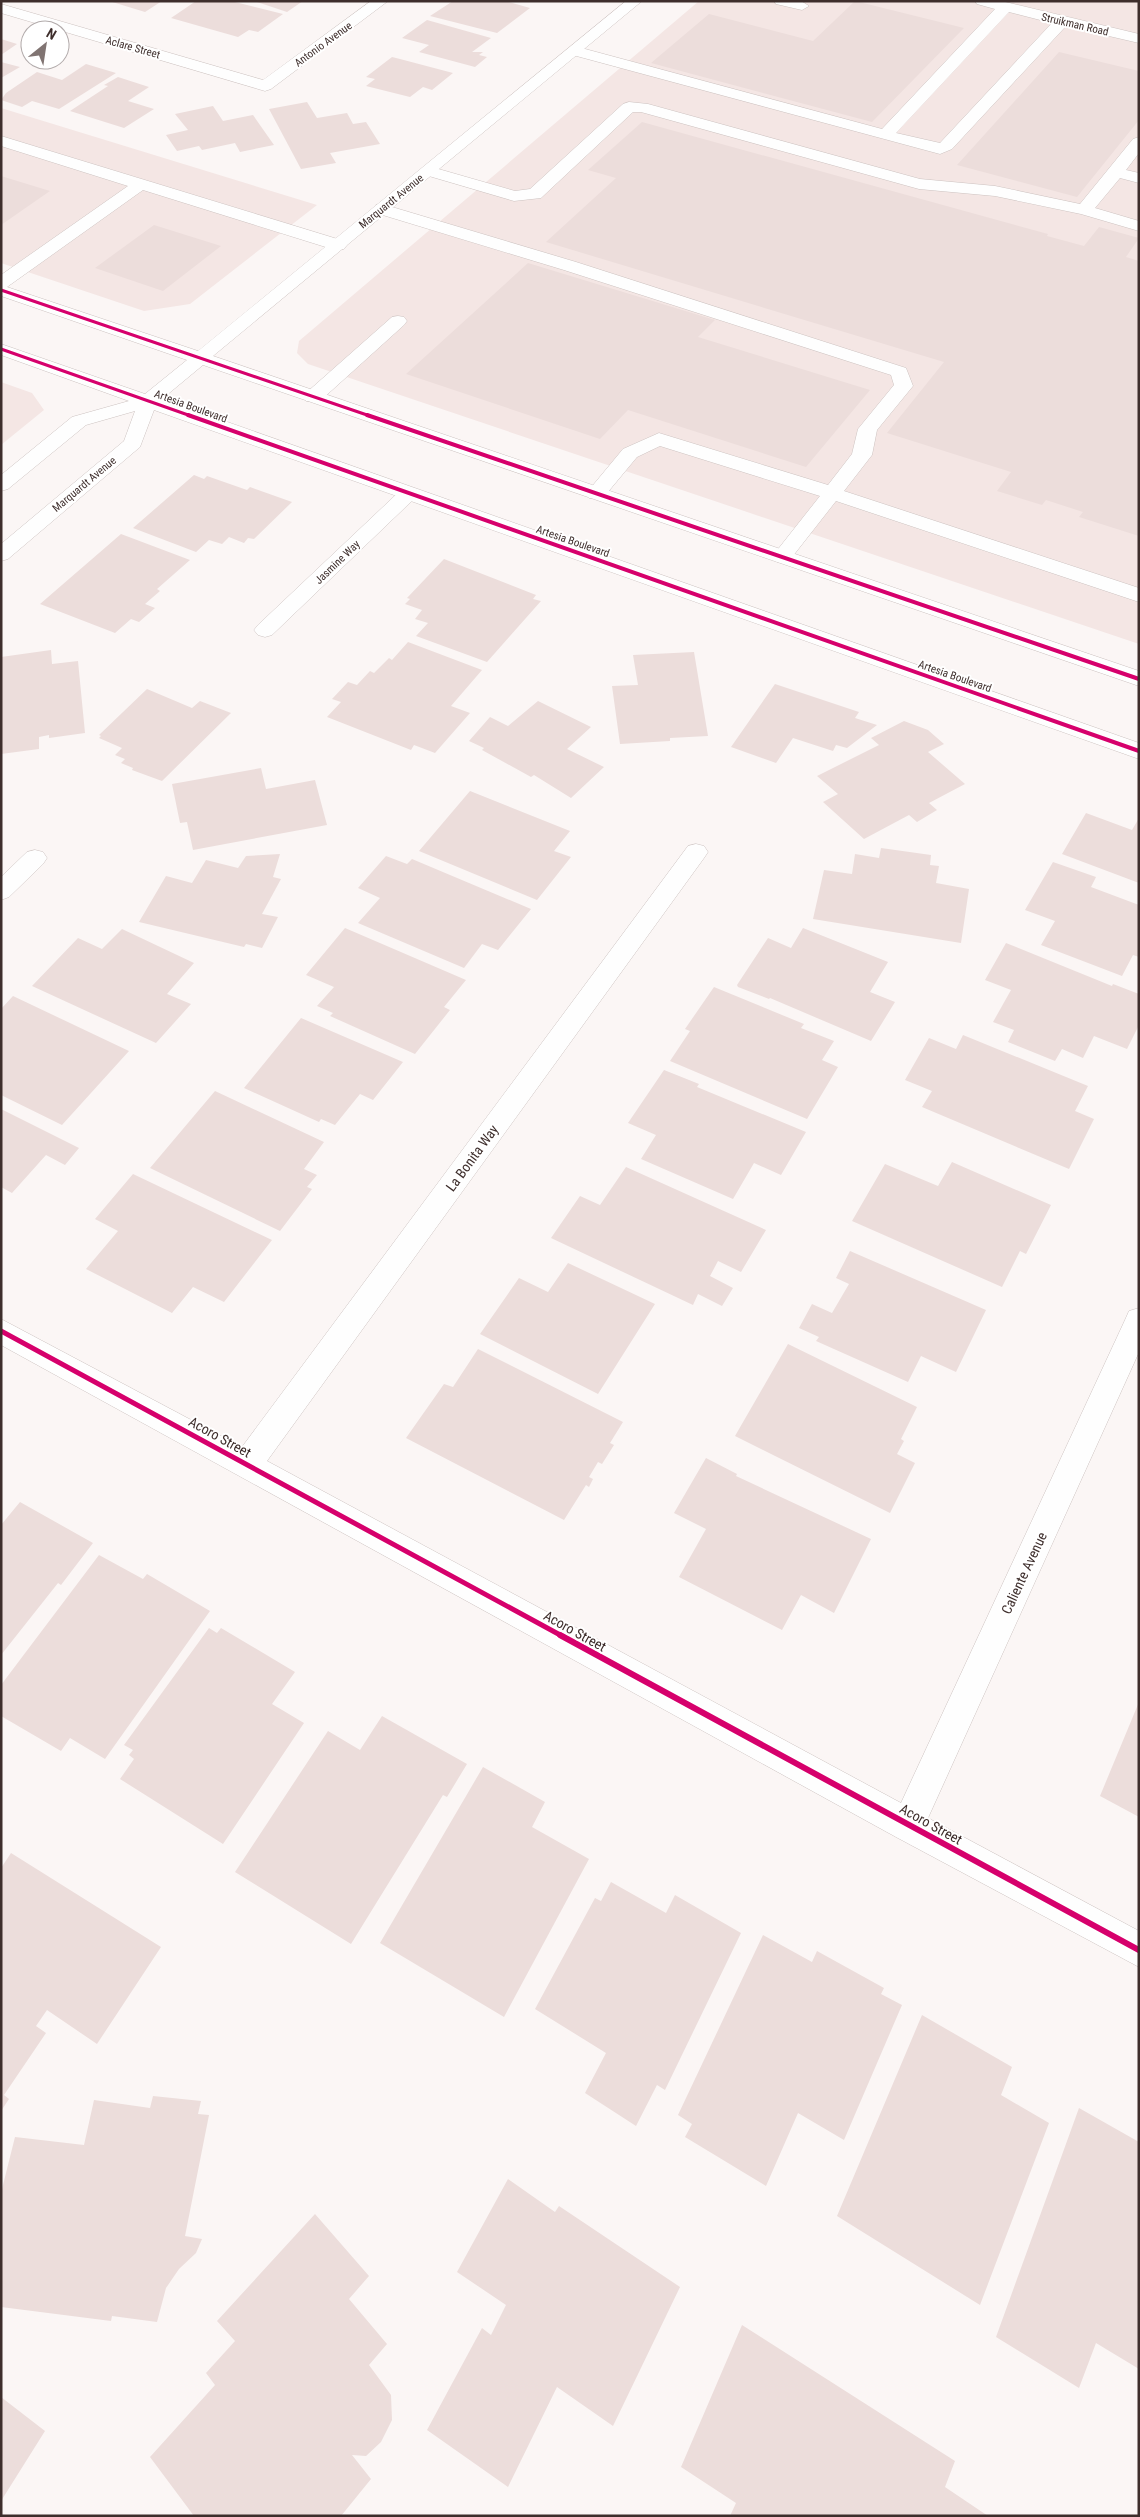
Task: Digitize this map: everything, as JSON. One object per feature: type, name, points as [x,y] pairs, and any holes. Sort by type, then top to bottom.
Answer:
[{"type":"main road","name":"Antonio Avenue","points":[[265,86],[381,1]]},
{"type":"main road","name":"Marquardt Avenue","points":[[1,485],[79,421],[148,401],[635,1]]},
{"type":"main road","points":[[781,1],[802,6]]},
{"type":"main road","name":"Struikman Road","points":[[982,1],[1139,39]]},
{"type":"main road","points":[[885,135],[1005,7]]},
{"type":"main road","name":"Aclare Street","points":[[1,8],[265,86]]},
{"type":"main road","points":[[574,51],[940,149],[946,146],[1062,20]]},
{"type":"main road","points":[[428,171],[514,196],[535,194],[629,107],[642,107],[919,184],[995,192],[1084,210],[1139,226]]},
{"type":"main road","points":[[1,141],[338,245]]},
{"type":"main road","points":[[1084,210],[1139,142]]},
{"type":"main road","points":[[1116,172],[1139,178]]},
{"type":"main road","points":[[1,283],[140,185]]},
{"type":"main road","points":[[382,209],[570,266],[899,372],[904,386],[868,429],[862,455],[782,557]]},
{"type":"main road","points":[[1,290],[1139,680]]},
{"type":"main road","points":[[314,397],[398,321]]},
{"type":"main road","name":"Artesia Boulevard","points":[[1,349],[1139,751]]},
{"type":"main road","name":"Marquardt Avenue","points":[[1,555],[133,443],[148,401]]},
{"type":"main road","points":[[596,494],[630,454],[659,439],[832,493],[1139,595]]},
{"type":"main road","name":"Jasmine Way","points":[[265,630],[409,493]]},
{"type":"main road","name":"La Bonita Way","points":[[247,1464],[696,852]]},
{"type":"main road","points":[[1,891],[35,858]]},
{"type":"main road","name":"Caliente Avenue","points":[[908,1825],[1139,1320]]},
{"type":"main road","name":"Acoro Street","points":[[1,1330],[1139,1950]]},
{"type":"shaded area","points":[[699,1],[1139,1],[1139,644],[308,364],[297,353],[299,341]]},
{"type":"shaded area","points":[[1,108],[317,205],[190,304],[144,311],[1,263]]},
{"type":"shaded area","points":[[1,382],[32,393],[44,410],[1,445]]},
{"type":"building","points":[[109,1],[162,1],[145,12]]},
{"type":"building","points":[[196,1],[231,1],[283,14],[258,32],[249,30],[238,37],[171,18]]},
{"type":"building","points":[[254,1],[303,1],[287,12]]},
{"type":"building","points":[[453,1],[505,1],[530,8],[497,33],[430,16]]},
{"type":"building","points":[[855,1],[964,28],[872,122],[651,63],[709,14],[813,41]]},
{"type":"building","points":[[427,20],[491,38],[472,52],[483,52],[479,55],[487,57],[475,67],[419,52],[429,45],[402,38]]},
{"type":"building","points":[[1,39],[17,44],[1,55]]},
{"type":"building","points":[[1059,52],[1139,71],[1139,120],[1077,197],[957,165]]},
{"type":"building","points":[[392,57],[453,73],[432,90],[423,87],[410,97],[366,86],[375,79],[366,77]]},
{"type":"building","points":[[1,62],[20,67],[1,78]]},
{"type":"building","points":[[86,64],[116,73],[59,109],[32,101],[22,107],[1,100],[6,93],[37,72],[62,80]]},
{"type":"building","points":[[118,77],[149,87],[128,101],[154,109],[124,128],[70,111],[108,86],[104,85]]},
{"type":"building","points":[[307,102],[317,118],[347,113],[353,124],[366,122],[380,144],[330,153],[336,163],[301,169],[269,109]]},
{"type":"building","points":[[213,106],[223,121],[253,115],[274,145],[240,152],[235,143],[202,150],[199,146],[177,151],[166,135],[188,130],[175,114]]},
{"type":"building","points":[[642,122],[1048,234],[1047,236],[1084,246],[1099,227],[1139,238],[1126,257],[1139,261],[1139,536],[1079,517],[1083,512],[1046,500],[1042,505],[997,491],[1011,472],[887,433],[944,362],[546,242],[616,178],[588,170]]},
{"type":"building","points":[[1,176],[50,191],[1,225]]},
{"type":"building","points":[[154,225],[221,246],[163,291],[95,268]]},
{"type":"building","points":[[528,263],[715,320],[698,337],[870,390],[806,467],[628,410],[600,439],[406,374]]},
{"type":"building","points":[[194,475],[204,479],[207,476],[247,490],[250,487],[292,502],[254,539],[248,538],[244,543],[229,537],[222,544],[209,540],[196,552],[133,528]]},
{"type":"building","points":[[121,534],[190,560],[157,589],[160,591],[145,604],[155,608],[139,622],[131,619],[115,633],[40,604]]},
{"type":"building","points":[[444,559],[536,595],[533,599],[541,601],[487,662],[416,636],[428,623],[415,619],[422,610],[405,604],[410,599],[407,598]]},
{"type":"building","points":[[408,642],[482,670],[451,706],[470,713],[435,753],[414,745],[411,750],[327,717],[341,702],[332,699],[348,682],[357,685],[370,671],[374,673],[389,658],[392,660]]},
{"type":"building","points":[[51,650],[52,664],[78,661],[85,733],[49,738],[49,735],[39,737],[39,749],[1,754],[1,657]]},
{"type":"building","points":[[694,652],[708,736],[670,738],[670,741],[620,744],[612,686],[638,685],[633,655]]},
{"type":"building","points":[[775,684],[859,712],[855,718],[877,725],[847,748],[836,745],[833,751],[793,738],[776,763],[731,747]]},
{"type":"building","points":[[147,689],[192,708],[200,701],[231,713],[162,781],[132,770],[133,768],[121,763],[125,759],[115,755],[122,748],[99,738],[101,736],[99,735]]},
{"type":"building","points":[[538,701],[591,727],[567,749],[604,767],[571,798],[534,775],[531,777],[469,741],[490,717],[508,726]]},
{"type":"building","points":[[904,721],[928,730],[944,744],[928,752],[965,784],[929,803],[937,810],[917,822],[909,815],[864,839],[823,802],[838,794],[817,776],[879,745],[871,738]]},
{"type":"building","points":[[261,768],[266,789],[315,780],[327,825],[193,850],[187,822],[180,823],[172,784]]},
{"type":"building","points":[[470,791],[570,831],[554,851],[571,857],[537,900],[419,851]]},
{"type":"building","points":[[1086,813],[1132,830],[1139,818],[1139,883],[1062,854]]},
{"type":"building","points":[[881,848],[931,855],[930,865],[939,866],[936,883],[969,889],[961,943],[813,919],[824,870],[852,874],[855,854],[879,858]]},
{"type":"building","points":[[280,854],[273,877],[281,879],[262,914],[278,917],[262,948],[246,944],[244,947],[139,922],[166,876],[192,883],[206,860],[238,868],[246,856]]},
{"type":"building","points":[[386,856],[407,864],[412,859],[531,909],[498,950],[482,944],[464,968],[358,923],[380,898],[358,888]]},
{"type":"building","points":[[1053,862],[1096,877],[1091,887],[1139,905],[1139,957],[1133,955],[1122,976],[1041,945],[1055,921],[1025,910]]},
{"type":"building","points":[[345,928],[466,980],[444,1007],[450,1010],[415,1054],[330,1016],[333,1013],[317,1006],[334,987],[306,975]]},
{"type":"building","points":[[803,928],[888,962],[870,992],[895,1002],[871,1041],[770,998],[738,987],[737,985],[768,938],[791,948]]},
{"type":"building","points":[[122,929],[194,963],[167,994],[191,1004],[156,1043],[32,986],[78,938],[102,949]]},
{"type":"building","points":[[1006,943],[1112,986],[1113,984],[1139,994],[1139,1025],[1127,1049],[1094,1036],[1083,1058],[1062,1049],[1055,1061],[1008,1042],[1014,1030],[993,1022],[1011,990],[985,980]]},
{"type":"building","points":[[714,987],[804,1024],[801,1028],[834,1041],[822,1060],[838,1067],[807,1119],[670,1061],[690,1031],[685,1029]]},
{"type":"building","points":[[13,996],[129,1051],[62,1125],[1,1095],[1,1009]]},
{"type":"building","points":[[301,1018],[403,1062],[373,1100],[360,1094],[335,1125],[321,1119],[319,1122],[244,1088]]},
{"type":"building","points":[[963,1035],[1088,1086],[1075,1111],[1094,1119],[1069,1169],[922,1107],[932,1091],[905,1080],[929,1038],[956,1049]]},
{"type":"building","points":[[664,1070],[699,1084],[697,1087],[806,1132],[781,1175],[754,1163],[733,1199],[641,1159],[656,1135],[628,1123]]},
{"type":"building","points":[[215,1091],[324,1142],[304,1169],[317,1175],[307,1187],[312,1189],[280,1231],[150,1168]]},
{"type":"building","points":[[1,1109],[79,1148],[65,1165],[46,1155],[12,1193],[1,1187]]},
{"type":"building","points":[[952,1162],[1051,1205],[1026,1254],[1020,1251],[1002,1287],[852,1221],[885,1164],[938,1186]]},
{"type":"building","points":[[626,1167],[766,1230],[741,1272],[718,1261],[710,1276],[733,1288],[722,1306],[698,1294],[693,1305],[551,1238],[580,1196],[600,1205]]},
{"type":"building","points":[[133,1174],[272,1240],[224,1302],[193,1287],[172,1313],[86,1269],[118,1231],[95,1219]]},
{"type":"building","points":[[850,1251],[986,1310],[956,1372],[921,1356],[908,1382],[816,1341],[819,1337],[799,1328],[812,1304],[832,1313],[849,1284],[836,1278]]},
{"type":"building","points":[[568,1263],[655,1304],[598,1394],[480,1334],[519,1278],[548,1292]]},
{"type":"building","points":[[788,1344],[917,1407],[901,1439],[904,1441],[897,1454],[915,1463],[890,1513],[735,1436]]},
{"type":"building","points":[[478,1349],[623,1422],[610,1443],[614,1445],[602,1464],[598,1462],[589,1477],[593,1479],[589,1487],[586,1485],[564,1520],[406,1438],[444,1384],[453,1387]]},
{"type":"building","points":[[706,1458],[737,1474],[736,1476],[871,1539],[834,1613],[801,1595],[782,1630],[679,1577],[706,1529],[674,1513]]},
{"type":"building","points":[[20,1502],[93,1543],[61,1585],[58,1583],[1,1655],[1,1525]]},
{"type":"building","points":[[99,1555],[143,1579],[147,1574],[210,1611],[105,1759],[70,1738],[61,1751],[1,1716],[1,1685]]},
{"type":"building","points":[[209,1628],[217,1633],[221,1628],[295,1672],[272,1704],[304,1723],[223,1844],[120,1779],[134,1759],[129,1755],[133,1750],[124,1745]]},
{"type":"building","points":[[1139,1702],[1139,1817],[1100,1796]]},
{"type":"building","points":[[382,1716],[467,1764],[447,1797],[443,1795],[351,1944],[235,1872],[328,1731],[360,1750]]},
{"type":"building","points":[[483,1767],[545,1802],[532,1827],[589,1859],[504,2017],[380,1943]]},
{"type":"building","points":[[11,1853],[161,1947],[97,2044],[47,2010],[36,2026],[46,2033],[4,2095],[9,2099],[1,2111],[1,1868]]},
{"type":"building","points":[[611,1882],[666,1913],[675,1895],[741,1933],[665,2090],[657,2085],[636,2126],[585,2093],[606,2053],[535,2009],[595,1898],[601,1901]]},
{"type":"building","points":[[763,1935],[812,1962],[817,1951],[884,1988],[881,1994],[902,2005],[844,2140],[798,2113],[766,2186],[685,2137],[692,2124],[678,2115]]},
{"type":"building","points":[[922,2015],[1012,2067],[1001,2095],[1049,2123],[980,2305],[837,2216]]},
{"type":"building","points":[[153,2096],[201,2101],[198,2114],[209,2115],[185,2236],[202,2239],[196,2253],[179,2269],[166,2288],[157,2322],[112,2316],[111,2321],[1,2307],[1,2193],[15,2137],[84,2145],[94,2100],[150,2108]]},
{"type":"building","points":[[1079,2108],[1139,2142],[1139,2369],[1096,2343],[1079,2388],[996,2337]]},
{"type":"building","points":[[508,2179],[555,2212],[559,2206],[680,2287],[613,2426],[557,2387],[508,2487],[427,2430],[482,2328],[491,2335],[506,2305],[457,2272]]},
{"type":"building","points":[[315,2214],[369,2276],[349,2299],[387,2344],[369,2365],[391,2395],[392,2420],[381,2442],[366,2456],[352,2455],[371,2479],[341,2516],[194,2516],[150,2457],[215,2385],[206,2373],[235,2341],[217,2321]]},
{"type":"building","points":[[742,2325],[955,2461],[945,2487],[988,2516],[730,2516],[736,2503],[681,2467]]},
{"type":"building","points":[[1,2397],[45,2431],[1,2501]]},
{"type":"cycle path","points":[[1,290],[1139,679]]},
{"type":"cycle path","points":[[1,349],[1139,751]]},
{"type":"cycle path","points":[[1,1331],[1139,1950]]}]
